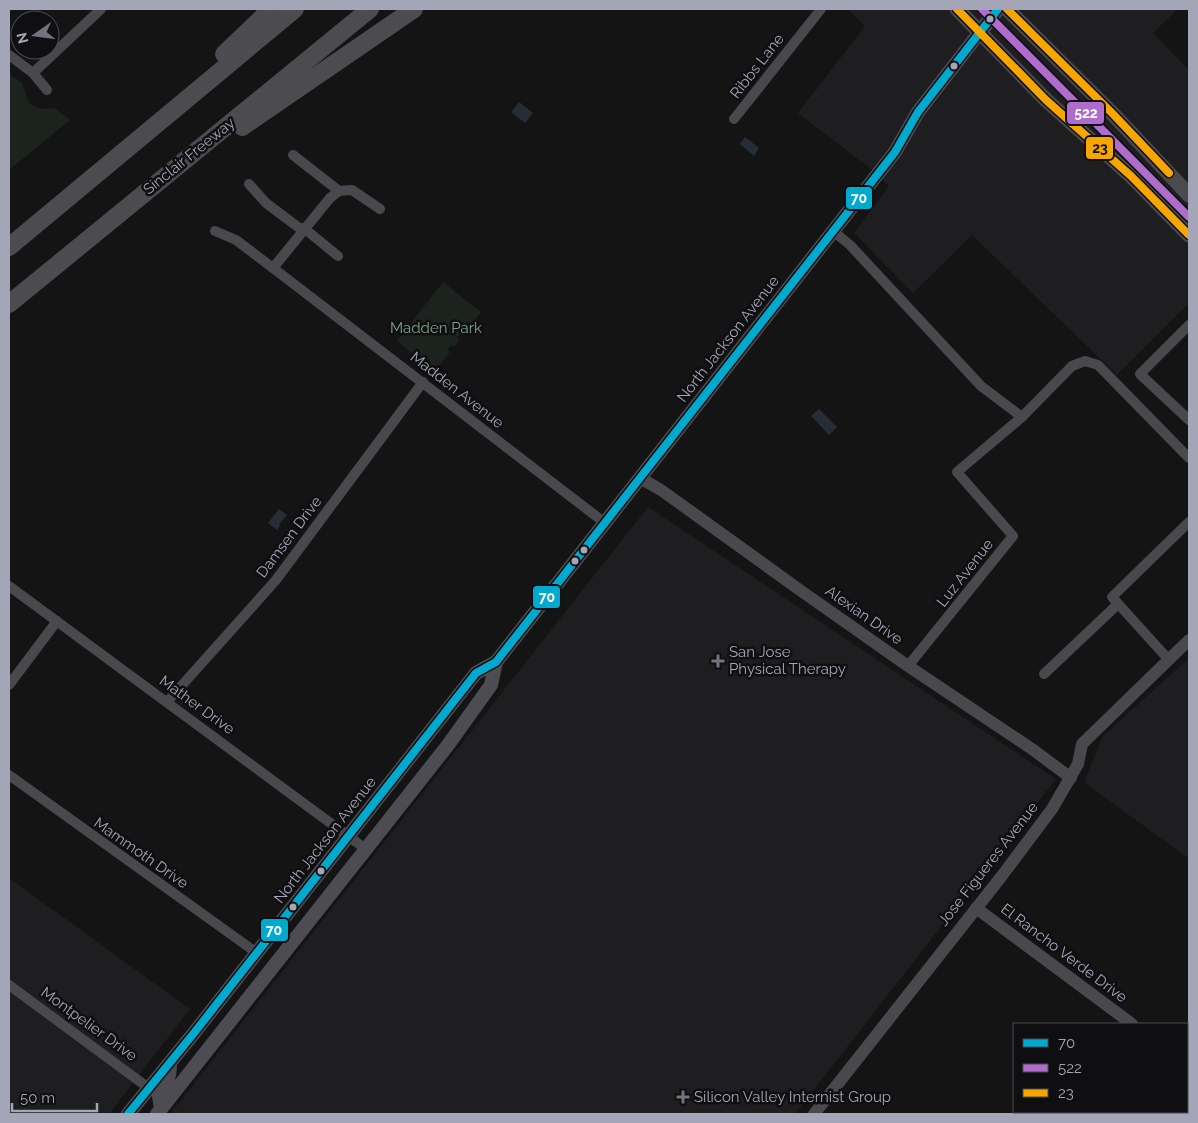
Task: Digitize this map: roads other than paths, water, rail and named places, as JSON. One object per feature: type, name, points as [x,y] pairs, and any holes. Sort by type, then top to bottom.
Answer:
[{"type":"highway","points":[[124,150],[271,9]]},
{"type":"highway","points":[[11,244],[296,9]]},
{"type":"highway","name":"Sinclair Freeway","points":[[9,304],[370,9]]},
{"type":"highway","points":[[137,200],[414,9]]},
{"type":"highway","points":[[9,309],[41,278]]},
{"type":"main road","points":[[957,9],[1046,100],[1131,176],[1189,235]]},
{"type":"main road","points":[[980,32],[998,9]]},
{"type":"main road","points":[[1007,9],[1112,113],[1189,195]]},
{"type":"main road","name":"North Jackson Avenue","points":[[128,1114],[150,1089],[476,673],[496,662],[895,152],[918,112],[980,32]]},
{"type":"main road","name":"North Jackson Avenue","points":[[160,1112],[448,745],[491,685],[496,662]]},
{"type":"main road","points":[[160,1112],[159,1096],[166,1086],[170,1074],[170,1063]]},
{"type":"street","points":[[33,73],[101,9]]},
{"type":"street","name":"Ribbs Lane","points":[[734,118],[821,9]]},
{"type":"street","points":[[9,54],[33,73],[47,90]]},
{"type":"street","points":[[293,155],[339,191]]},
{"type":"street","points":[[249,184],[266,203],[298,227],[305,229],[338,256]]},
{"type":"street","points":[[274,268],[330,198],[339,191],[352,190],[380,209]]},
{"type":"street","name":"Madden Avenue","points":[[215,231],[236,240],[274,268],[605,523]]},
{"type":"street","points":[[834,231],[850,245],[981,386],[1022,417]]},
{"type":"street","points":[[1189,325],[1140,374],[1189,420]]},
{"type":"street","name":"Luz Avenue","points":[[908,666],[1013,536],[957,472],[1022,417],[1072,366],[1085,361],[1098,364],[1189,458]]},
{"type":"street","name":"Damsen Drive","points":[[167,702],[276,580],[423,382]]},
{"type":"street","name":"Alexian Drive","points":[[640,478],[661,490],[908,666],[1032,749],[1071,778]]},
{"type":"street","points":[[1169,660],[1112,597],[1189,522]]},
{"type":"street","name":"Mather Drive","points":[[9,586],[367,850]]},
{"type":"street","points":[[1044,674],[1118,604]]},
{"type":"street","points":[[9,684],[57,621]]},
{"type":"street","name":"Jose Figueres Avenue","points":[[814,1114],[1052,808],[1078,764],[1082,744],[1189,640]]},
{"type":"street","name":"Mammoth Drive","points":[[9,775],[257,953]]},
{"type":"street","name":"El Rancho Verde Drive","points":[[976,908],[1131,1023]]},
{"type":"street","name":"Montpelier Drive","points":[[9,985],[150,1089]]},
{"type":"place","name":"San Jose Physical Therapy","points":[[718,661]]},
{"type":"place","name":"Silicon Valley Internist Group","points":[[683,1097]]},
{"type":"park label","name":"Madden Park","points":[[436,328]]}]
